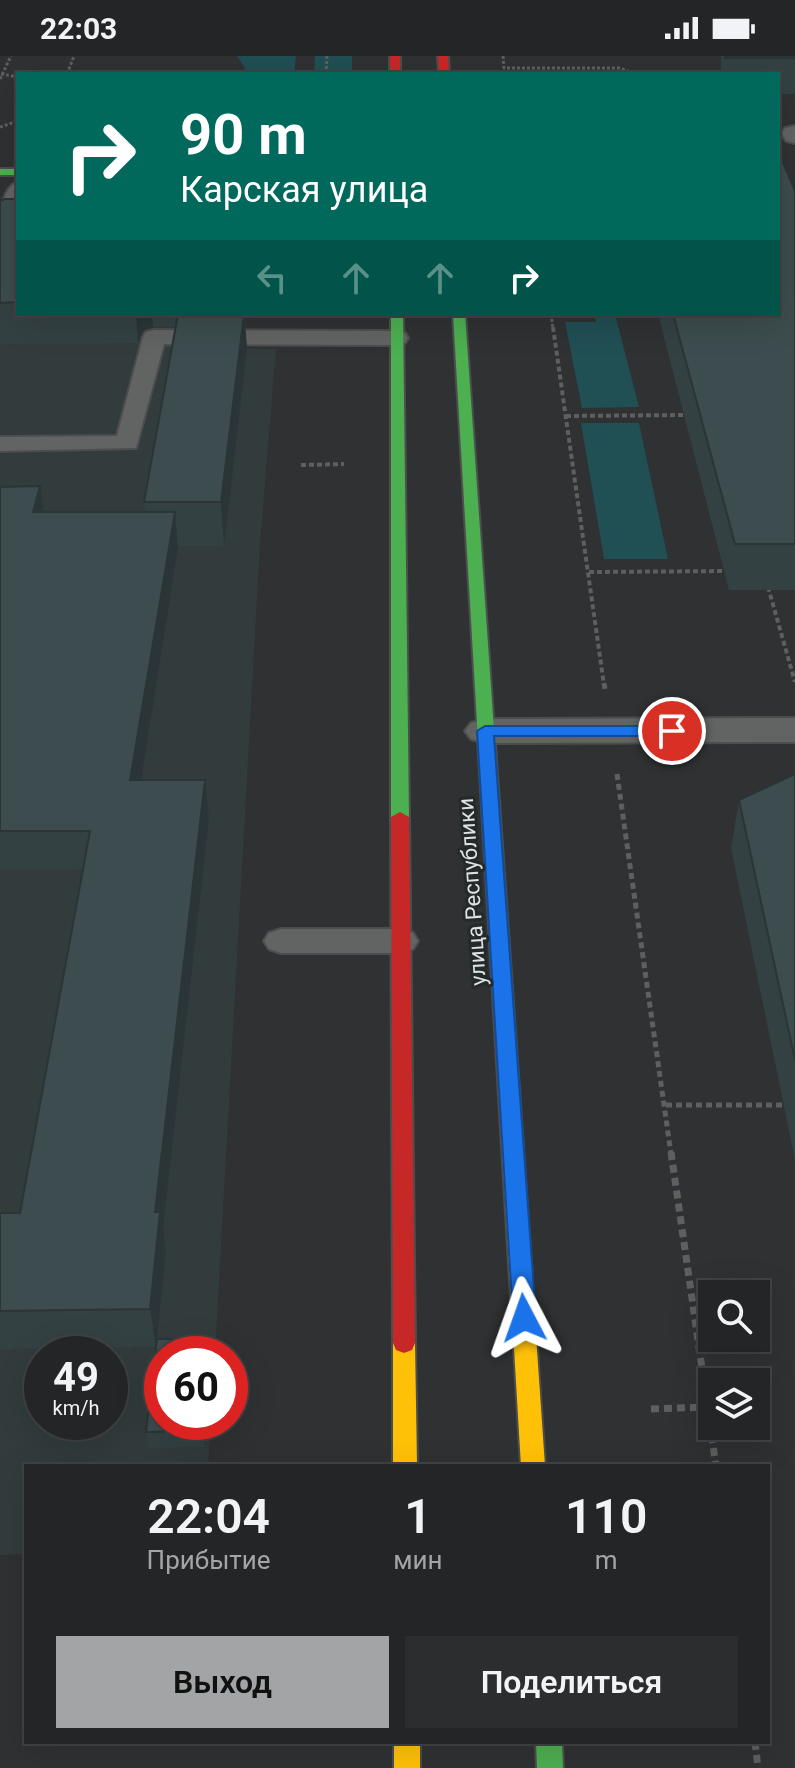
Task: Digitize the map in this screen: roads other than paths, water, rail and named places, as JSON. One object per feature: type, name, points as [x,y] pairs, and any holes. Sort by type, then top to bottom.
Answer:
[{"type":"main road","points":[[397,316],[405,1464]]},
{"type":"main road","name":"улица Республики","points":[[459,316],[533,1464]]},
{"type":"main road","points":[[407,1744],[407,1768]]},
{"type":"main road","points":[[549,1744],[550,1768]]},
{"type":"street","points":[[485,731],[795,730]]},
{"type":"lane","points":[[0,234],[16,193]]},
{"type":"lane","points":[[0,444],[127,443],[154,337],[397,338]]},
{"type":"lane","points":[[281,941],[401,941]]}]
